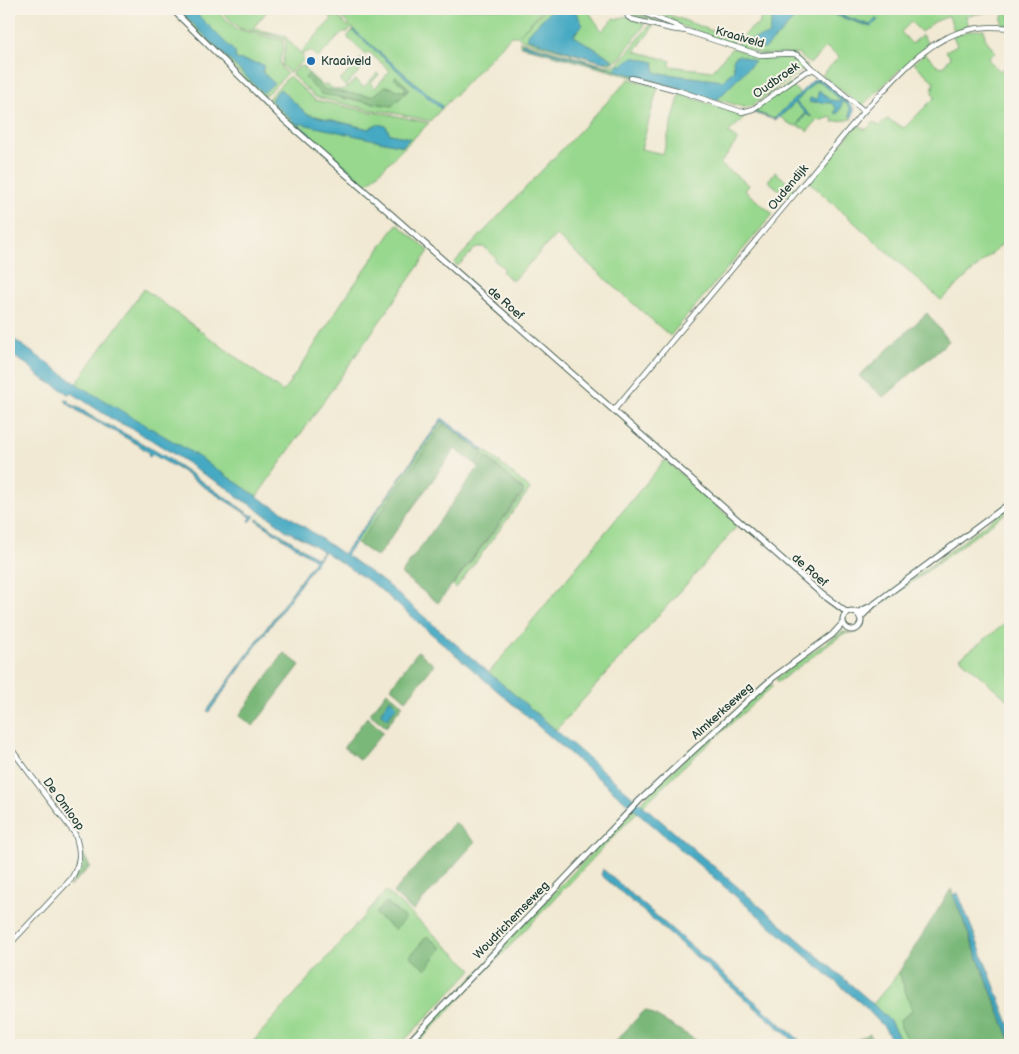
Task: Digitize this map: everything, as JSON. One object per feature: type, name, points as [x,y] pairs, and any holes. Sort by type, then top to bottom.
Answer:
[{"type":"street","name":"de Roef","points":[[172,9],[281,117],[834,605],[841,608],[845,614]]},
{"type":"street","name":"Kraaiveld","points":[[686,31],[632,9],[627,13],[631,19],[686,31],[760,55],[797,54],[812,70]]},
{"type":"street","name":"Oudendijk","points":[[614,410],[864,111],[908,66],[936,42],[951,35],[969,29],[986,27],[1010,28]]},
{"type":"street","name":"Oudbroek","points":[[630,78],[677,90],[742,112],[753,109],[805,72],[812,70],[816,71],[864,111]]},
{"type":"street","points":[[859,616],[1010,503]]},
{"type":"street","points":[[852,612],[859,616],[860,624],[856,628],[850,629],[845,626],[845,614],[852,612]]},
{"type":"street","name":"Almkerkseweg","points":[[631,808],[774,677],[832,635],[839,633],[845,626]]},
{"type":"street","name":"De Omloop","points":[[9,746],[75,834],[80,852],[76,870],[71,879],[9,945]]},
{"type":"street","name":"Woudrichemseweg","points":[[406,1045],[631,808]]},
{"type":"green space","points":[[175,9],[178,9],[263,93],[273,82],[263,73],[263,65],[236,59],[235,52],[192,9],[215,9],[237,29],[282,40],[283,49],[280,64],[287,74],[267,94],[262,96]]},
{"type":"green space","points":[[219,9],[269,9],[253,28],[285,36],[300,53],[332,19],[322,9],[329,9],[349,27],[350,25],[334,11],[336,9],[543,9],[519,35],[545,9],[552,9],[529,33],[528,39],[603,62],[612,61],[612,59],[574,36],[582,24],[574,9],[587,9],[602,31],[614,18],[627,16],[643,23],[644,26],[619,59],[610,64],[524,40],[517,36],[511,36],[430,121],[315,97],[291,74],[299,67],[305,66],[304,69],[323,86],[326,84],[335,89],[342,90],[355,80],[364,87],[377,73],[379,75],[370,83],[375,88],[390,71],[369,52],[366,55],[348,38],[354,29],[352,28],[346,33],[344,31],[318,58],[311,51],[303,53],[302,62],[289,73],[282,65],[285,40],[239,28]],"holes":[[[308,74],[323,89],[370,96],[387,86],[404,91],[406,88],[396,77],[409,90],[392,106],[340,98],[310,84]]]},
{"type":"green space","points":[[635,9],[654,9],[734,39],[732,44]]},
{"type":"green space","points":[[745,9],[767,9],[773,12],[769,35],[756,48],[802,10],[799,9],[817,9],[871,27],[877,19],[870,25],[823,9],[993,9],[988,12],[966,16],[969,27],[954,31],[949,16],[934,22],[921,32],[911,22],[901,32],[912,44],[922,35],[927,42],[927,47],[903,69],[900,69],[862,106],[822,75],[839,57],[826,47],[810,64],[798,54],[762,54],[736,46],[740,38],[759,25],[761,16]]},
{"type":"green space","points":[[1009,9],[1010,25],[1002,25],[1002,17]]},
{"type":"green space","points":[[632,11],[668,24],[668,27],[631,17]]},
{"type":"green space","points":[[651,25],[653,26],[635,51],[671,61],[669,66],[712,71],[732,48],[762,56],[794,55],[807,66],[753,105],[743,107],[520,46],[520,41],[611,66],[619,63]],"holes":[[[522,44],[614,69],[630,59],[658,73],[723,81],[734,70],[734,65],[755,61],[717,99]]]},
{"type":"green space","points":[[984,29],[985,38],[995,52],[988,59],[1000,71],[1010,62],[1010,237],[941,300],[809,182],[858,124],[862,128],[867,129],[874,122],[879,126],[887,119],[904,128],[935,97],[932,93],[934,82],[914,63],[925,53],[938,66],[944,67],[951,58],[946,51],[957,45],[953,36],[968,31]]},
{"type":"green space","points":[[364,57],[367,61],[366,64],[345,86],[340,81]]},
{"type":"green space","points":[[308,74],[323,89],[346,93],[370,96],[376,94],[385,86],[404,91],[406,88],[394,78],[396,76],[409,89],[392,106],[321,94],[305,78]]},
{"type":"green space","points":[[289,76],[315,100],[429,123],[366,185],[363,186],[269,103],[269,97]],"holes":[[[280,89],[307,114],[369,129],[374,125],[386,126],[390,134],[410,138],[403,146],[296,122],[312,138],[271,101]],[[317,141],[366,184],[316,142]]]},
{"type":"green space","points":[[629,79],[658,87],[641,149],[663,154],[680,94],[746,116],[728,133],[738,140],[720,164],[749,185],[745,191],[773,214],[670,336],[556,235],[513,281],[502,272],[504,268],[494,260],[496,258],[484,247],[477,247],[458,266],[454,263]]},
{"type":"green space","points":[[818,81],[841,100],[830,100],[819,90],[817,99],[813,98],[813,103],[831,103],[836,108],[835,112],[841,108],[842,101],[850,107],[852,119],[833,122],[832,117],[817,120],[807,132],[806,129],[790,124],[780,117],[795,103],[805,113],[799,122],[806,114],[811,117],[796,102],[814,82]]},
{"type":"green space","points":[[790,83],[800,94],[774,119],[752,111]]},
{"type":"green space","points":[[775,172],[795,188],[788,197],[768,181]]},
{"type":"green space","points":[[397,224],[429,251],[257,496],[178,444],[107,404],[76,384],[144,289],[283,392],[344,299]]},
{"type":"green space","points":[[927,313],[949,341],[884,397],[882,396],[859,376]]},
{"type":"green space","points":[[442,421],[487,452],[530,489],[456,588],[453,585],[523,494],[523,489],[486,457],[479,467],[477,465],[483,456],[480,450],[443,424],[358,544],[355,542]]},
{"type":"green space","points":[[443,424],[480,450],[484,455],[477,465],[455,449],[377,557],[358,544]]},
{"type":"green space","points":[[486,457],[524,491],[438,603],[401,574]]},
{"type":"green space","points":[[665,460],[738,525],[556,730],[489,673]]},
{"type":"green space","points":[[1010,506],[1010,510],[875,610],[869,612]]},
{"type":"green space","points":[[868,614],[858,632],[843,634],[778,682],[776,680],[802,659],[842,632],[858,630],[864,618]]},
{"type":"green space","points":[[1010,620],[1010,702],[960,658]]},
{"type":"green space","points":[[418,651],[434,665],[406,700],[391,687]]},
{"type":"green space","points":[[284,653],[300,665],[253,726],[239,716]]},
{"type":"green space","points":[[769,684],[773,686],[684,766],[643,806],[640,803],[665,778]]},
{"type":"green space","points":[[387,692],[403,705],[386,727],[370,714]]},
{"type":"green space","points":[[367,717],[383,732],[360,760],[344,747]]},
{"type":"green space","points":[[634,809],[637,812],[416,1045],[408,1045]]},
{"type":"green space","points":[[455,822],[475,842],[413,911],[393,893]]},
{"type":"green space","points":[[82,851],[90,867],[69,887],[76,874]]},
{"type":"green space","points":[[951,889],[1010,1039],[1010,1045],[909,1045],[901,1027],[900,1020],[912,1011],[899,972]]},
{"type":"green space","points":[[386,891],[472,969],[400,1045],[250,1045]],"holes":[[[386,902],[405,918],[375,914]]]},
{"type":"green space","points":[[386,902],[405,918],[395,930],[375,914]]},
{"type":"green space","points":[[427,936],[442,948],[426,969],[410,956]]},
{"type":"green space","points":[[899,972],[912,1011],[900,1020],[909,1045],[903,1045],[890,1021],[873,1004]]},
{"type":"green space","points":[[645,1010],[671,1025],[704,1045],[612,1045]]},
{"type":"green space","points":[[870,1034],[876,1045],[846,1045]]},
{"type":"water","points":[[178,9],[192,9],[235,52],[236,59],[264,65],[262,72],[273,84],[263,93]]},
{"type":"water","points":[[552,9],[574,9],[583,25],[574,36],[613,61],[603,62],[528,39],[529,33]]},
{"type":"water","points":[[767,9],[803,10],[765,49],[747,44],[749,40],[769,35],[773,12]]},
{"type":"water","points":[[817,9],[823,9],[870,25],[876,19],[878,20],[871,27]]},
{"type":"water","points":[[353,31],[442,106],[441,109]]},
{"type":"water","points":[[522,43],[614,69],[633,57],[654,62],[655,72],[658,73],[723,81],[734,70],[733,60],[735,57],[739,55],[755,61],[717,100],[652,80],[521,45]]},
{"type":"water","points":[[818,78],[849,102],[854,110],[852,117],[850,116],[850,107],[843,101],[840,110],[836,114],[836,108],[831,103],[809,102],[810,98],[817,99],[819,90],[830,100],[841,100],[818,81],[814,82],[796,102],[812,117],[806,114],[798,125],[805,113],[795,103],[776,120],[754,113],[774,119],[813,80]]},
{"type":"water","points":[[280,89],[307,114],[369,129],[377,124],[386,126],[390,134],[410,138],[403,146],[297,123],[312,138],[271,101]]},
{"type":"water","points":[[317,141],[366,184],[316,142]]},
{"type":"water","points":[[9,336],[83,388],[191,452],[279,509],[343,554],[383,502],[442,418],[483,449],[482,451],[442,421],[346,555],[385,583],[870,1001],[890,1021],[903,1045],[895,1045],[884,1027],[864,1006],[375,585],[324,551],[209,712],[207,711],[315,560],[256,520],[258,519],[317,558],[322,552],[321,550],[285,530],[272,519],[237,497],[229,489],[196,470],[148,438],[115,421],[72,393],[68,394],[40,377],[29,366],[9,353]]},
{"type":"water","points":[[67,399],[71,404],[89,415],[166,457],[249,514],[255,516],[250,522],[251,517],[183,472],[152,454],[150,457],[148,456],[149,453],[137,444],[79,412],[67,403],[65,400]]},
{"type":"water","points":[[390,699],[397,706],[387,719],[380,713]]},
{"type":"water","points":[[603,869],[805,1045],[799,1045],[794,1041],[601,875]]},
{"type":"water","points":[[958,893],[1010,1026],[1010,1039],[953,895]]},
{"type":"place","name":"Kraaiveld","points":[[311,61]]}]
